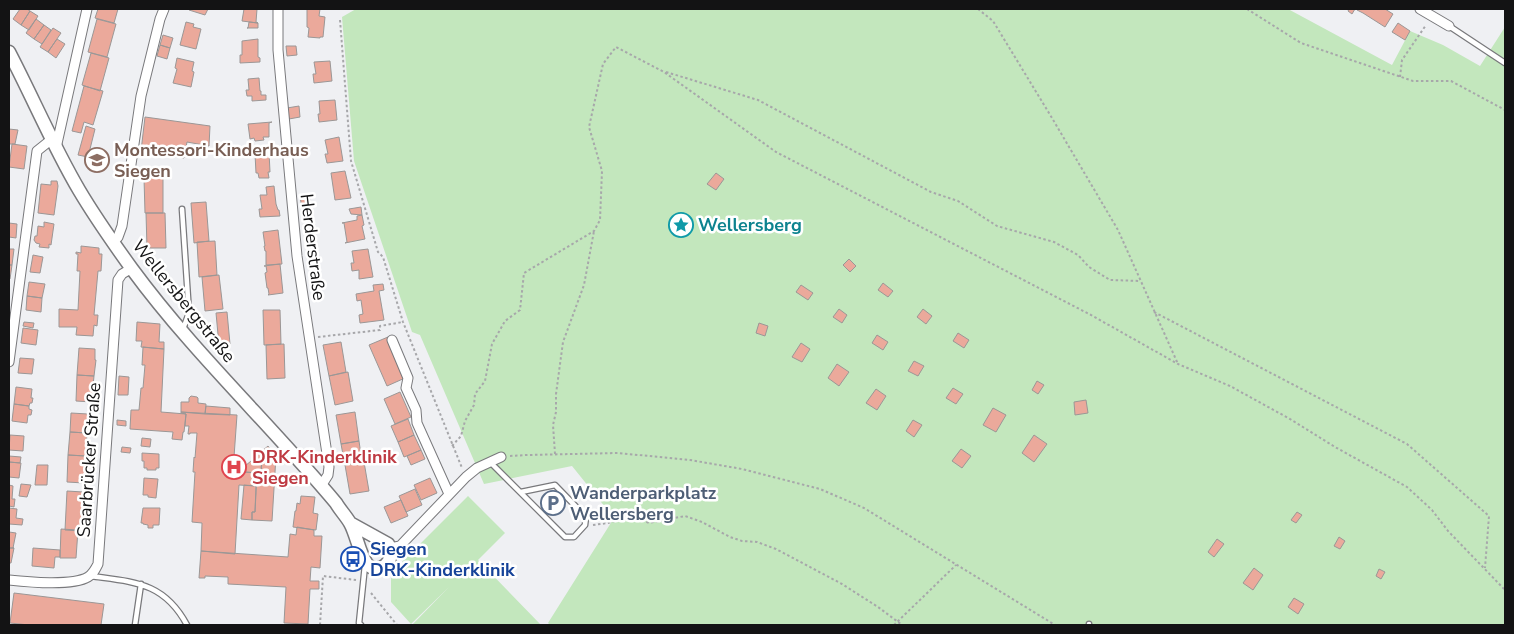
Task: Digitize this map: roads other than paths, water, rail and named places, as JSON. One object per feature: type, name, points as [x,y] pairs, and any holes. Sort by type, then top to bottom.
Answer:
[{"type":"street","points":[[9,362],[13,295],[37,151],[54,144],[87,9]]},
{"type":"street","points":[[114,241],[122,226],[141,96],[164,9]]},
{"type":"street","name":"Herderstraße","points":[[278,9],[278,50],[297,256],[329,467],[328,475],[322,486]]},
{"type":"street","points":[[1420,9],[1449,26]]},
{"type":"street","name":"Wellersbergstraße","points":[[9,52],[80,192],[132,268],[182,330],[322,486],[350,523],[365,562]]},
{"type":"street","name":"Saarbrücker Straße","points":[[90,576],[94,572],[99,556],[118,280],[122,274],[132,268]]},
{"type":"street","points":[[392,340],[408,378],[406,388],[416,410],[417,423],[449,494]]},
{"type":"street","points":[[365,562],[372,567],[378,568],[385,565],[391,556],[390,548],[400,546],[466,477],[477,468],[501,457]]},
{"type":"street","name":"Wellersbergstraße","points":[[350,523],[373,537],[384,541],[390,548]]},
{"type":"street","points":[[9,580],[71,582],[90,576]]},
{"type":"lane","points":[[1449,26],[1505,63]]},
{"type":"lane","points":[[182,209],[189,313],[182,330]]},
{"type":"lane","points":[[490,462],[520,492],[565,537],[574,537],[585,525],[586,517],[555,485],[520,492]]},
{"type":"lane","points":[[361,625],[359,623],[365,562]]},
{"type":"lane","points":[[90,576],[122,580],[152,588],[172,604],[187,625]]},
{"type":"lane","points":[[135,625],[141,584]]},
{"type":"place","name":"Montessori-Kinderhaus Siegen","points":[[97,160]]},
{"type":"place","name":"Wellersberg","points":[[681,225]]},
{"type":"place","name":"DRK-Kinderklinik Siegen","points":[[234,467]]},
{"type":"place","name":"Wanderparkplatz Wellersberg","points":[[553,503]]},
{"type":"place","name":"Siegen DRK-Kinderklinik","points":[[353,559]]}]
